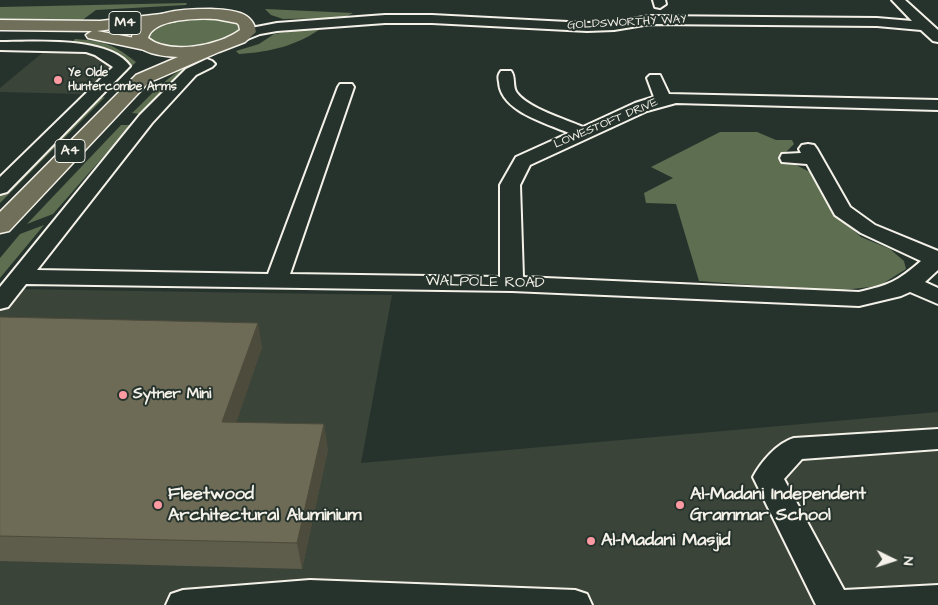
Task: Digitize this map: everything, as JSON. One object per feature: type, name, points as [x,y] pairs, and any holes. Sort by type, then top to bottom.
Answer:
[{"type":"main road","points":[[236,10],[249,26],[245,36],[210,56],[147,46],[139,39],[142,30],[152,24],[175,17],[236,10]]},
{"type":"main road","name":"M4","points":[[0,25],[100,26],[175,17]]},
{"type":"main road","name":"M4","points":[[0,32],[97,35],[147,46]]},
{"type":"main road","points":[[142,79],[143,69],[147,60],[147,46]]},
{"type":"main road","name":"A4","points":[[0,226],[142,79],[210,56]]},
{"type":"street","points":[[898,0],[938,38]]},
{"type":"street","points":[[432,19],[439,3]]},
{"type":"street","points":[[520,24],[528,6]]},
{"type":"street","name":"GOLDSWORTHY WAY","points":[[236,10],[277,24],[298,25]]},
{"type":"street","name":"GOLDSWORTHY WAY","points":[[245,36],[265,29],[385,19],[432,19],[587,28],[650,20],[877,22],[925,26]]},
{"type":"street","points":[[0,46],[88,48],[100,52],[122,66],[0,188]]},
{"type":"street","points":[[0,302],[146,119],[191,72],[210,56]]},
{"type":"street","points":[[508,71],[506,92],[518,104],[582,133]]},
{"type":"street","points":[[655,78],[661,95],[665,99]]},
{"type":"street","points":[[277,280],[346,87]]},
{"type":"street","points":[[94,93],[126,94]]},
{"type":"street","name":"LOWESTOFT DRIVE","points":[[512,284],[510,185],[523,161],[642,107],[665,99],[938,105]]},
{"type":"street","points":[[803,155],[842,211],[868,229],[937,259]]},
{"type":"street","name":"WALPOLE ROAD","points":[[20,276],[512,284],[658,289],[858,300],[893,291],[910,284],[937,259]]},
{"type":"street","points":[[910,284],[938,297]]},
{"type":"street","points":[[834,605],[768,477],[794,449],[938,439]]},
{"type":"street","points":[[183,605],[310,594],[575,605]]},
{"type":"street","points":[[841,605],[938,600]]},
{"type":"shaded area","points":[[47,49],[86,50],[112,67],[82,94],[0,92],[0,88]]},
{"type":"shaded area","points":[[12,289],[392,295],[361,463],[938,412],[938,605],[0,605],[0,306]]},
{"type":"green space","points":[[187,3],[186,5],[96,10],[81,21],[0,19],[0,7]]},
{"type":"green space","points":[[265,9],[353,13],[343,18],[283,19],[271,15]]},
{"type":"green space","points":[[195,16],[232,20],[238,24],[239,29],[221,41],[192,47],[177,48],[164,46],[153,42],[146,36],[156,25]]},
{"type":"green space","points":[[323,27],[303,39],[283,47],[239,54],[236,51],[259,44],[274,34]]},
{"type":"green space","points":[[75,39],[108,44],[136,62],[112,87],[110,85],[128,66],[101,50],[69,46]]},
{"type":"green space","points":[[206,60],[141,114],[132,113],[175,74],[195,63]]},
{"type":"green space","points":[[105,97],[0,203],[0,193],[95,99]]},
{"type":"green space","points":[[121,125],[131,125],[53,214],[27,224]]},
{"type":"green space","points":[[720,132],[757,132],[776,140],[792,140],[794,144],[786,152],[794,164],[810,172],[832,211],[861,237],[890,249],[904,261],[906,269],[879,286],[834,291],[699,281],[676,204],[646,203],[644,193],[673,178],[651,167]]},
{"type":"green space","points":[[44,225],[0,278],[0,258],[20,234]]},
{"type":"building","points":[[0,317],[258,323],[222,422],[324,424],[297,543],[0,536]]},
{"type":"place","name":"Ye Olde Huntercombe Arms","points":[[58,80]]},
{"type":"place","name":"Sytner Mini","points":[[123,395]]},
{"type":"place","name":"Fleetwood Architectural Aluminium","points":[[158,505]]},
{"type":"place","name":"Al-Madani Independent Grammar School","points":[[680,505]]},
{"type":"place","name":"Al-Madani Masjid","points":[[591,541]]}]
